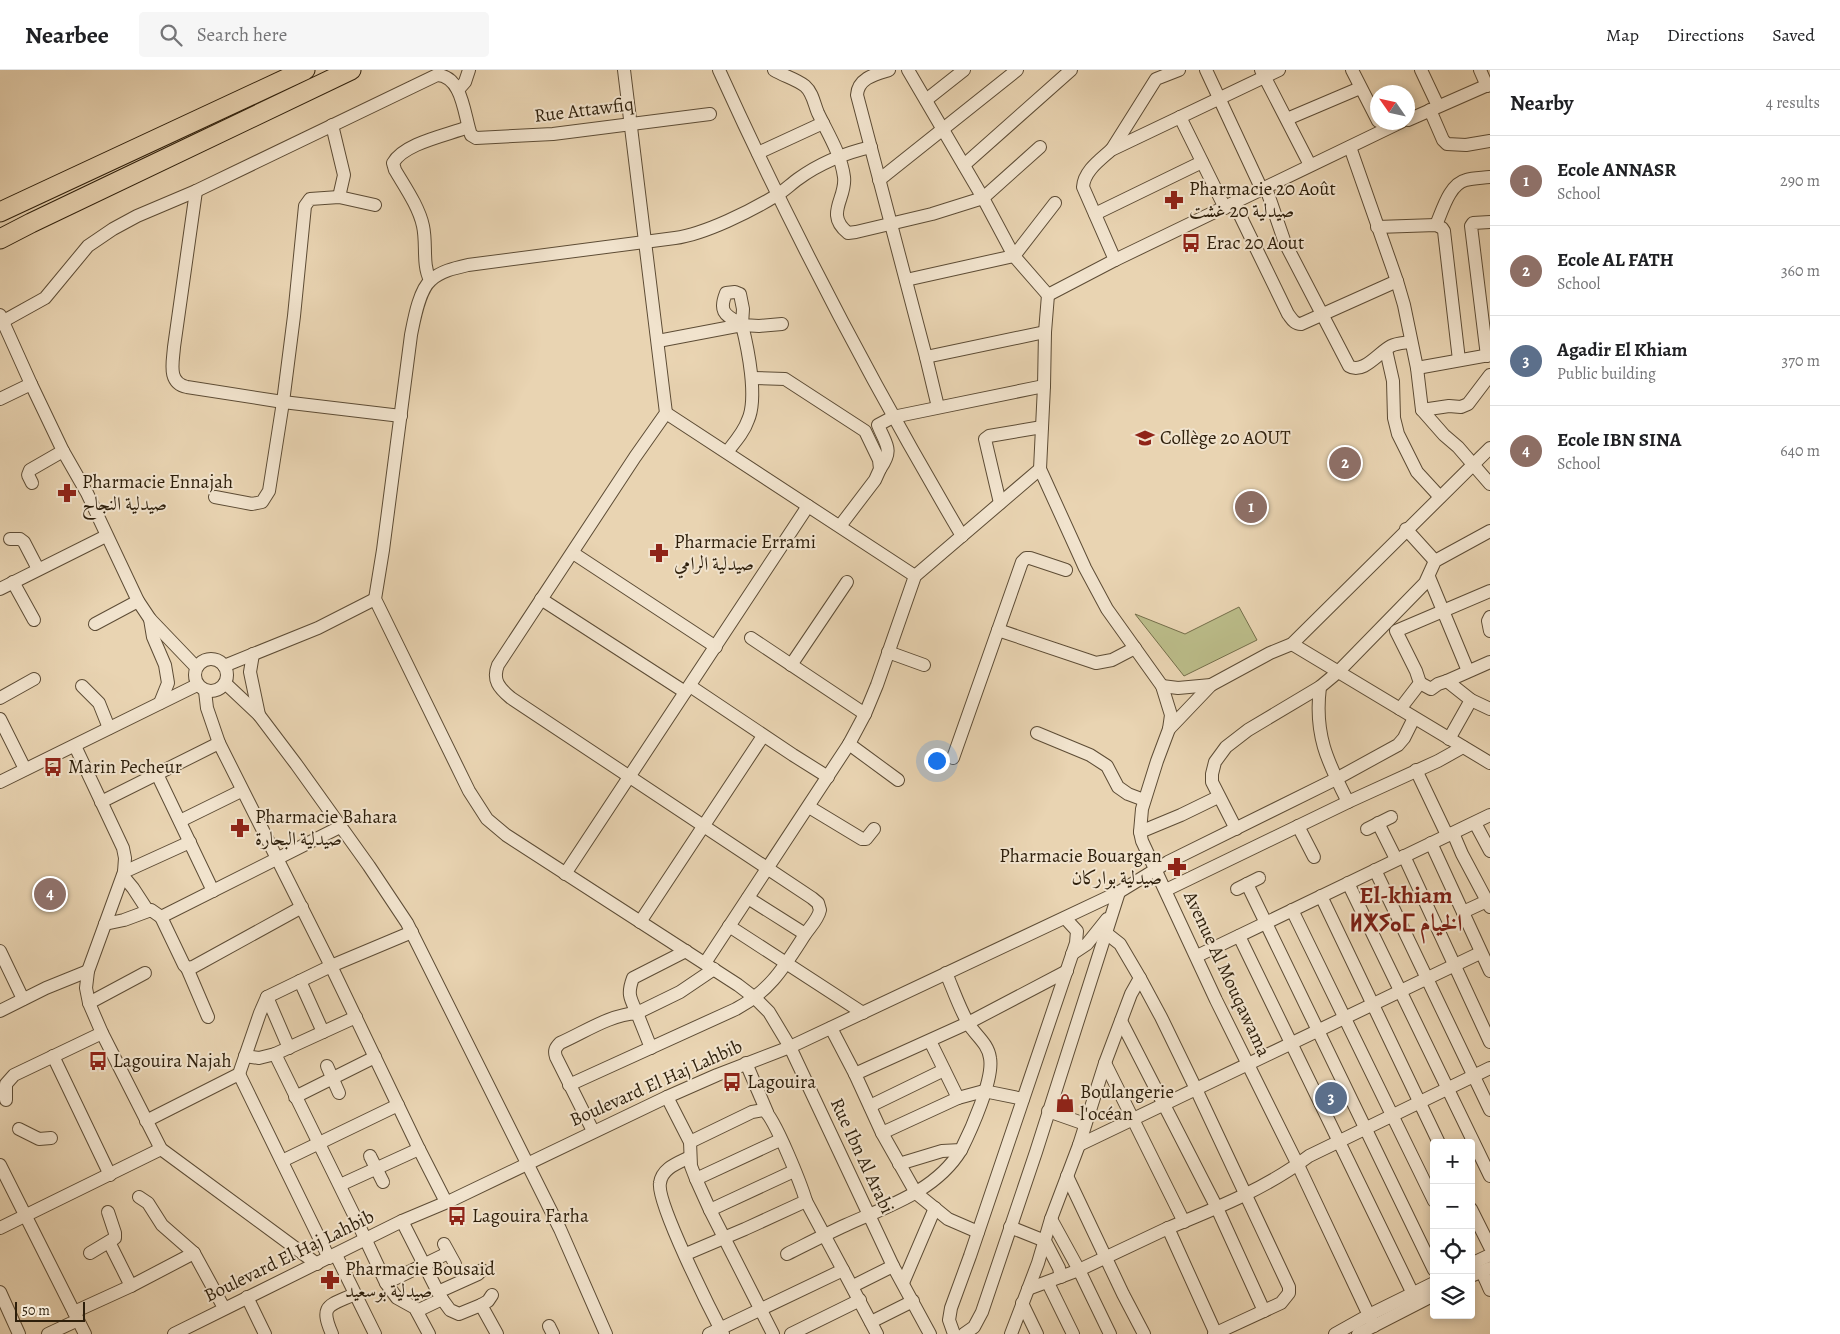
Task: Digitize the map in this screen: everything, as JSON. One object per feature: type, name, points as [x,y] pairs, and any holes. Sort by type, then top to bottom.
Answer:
[{"type":"highway","points":[[0,212],[305,70]]},
{"type":"highway","points":[[0,239],[351,70]]},
{"type":"street","points":[[458,90],[465,82],[469,70]]},
{"type":"street","points":[[569,1085],[736,1009],[755,998],[771,983],[787,963],[820,913],[818,903],[768,868],[511,698],[500,688],[495,675],[498,665],[541,599],[666,413],[624,70]]},
{"type":"street","points":[[719,70],[778,195],[893,417],[962,536]]},
{"type":"street","points":[[774,70],[806,87],[840,156],[844,189],[837,205],[837,216],[842,228],[848,233],[932,214],[983,198],[1040,147]]},
{"type":"street","points":[[889,70],[865,80],[858,90],[879,180],[938,407]]},
{"type":"street","points":[[908,70],[983,198],[1014,256],[1048,295],[1115,260],[1350,147],[1372,130]]},
{"type":"street","points":[[926,100],[964,70]]},
{"type":"street","points":[[879,180],[943,131],[1017,70]]},
{"type":"street","points":[[964,165],[1071,70]]},
{"type":"street","points":[[1115,260],[1083,187],[1084,182],[1090,171],[1111,150],[1154,75],[1179,70]]},
{"type":"street","points":[[1206,70],[1264,189],[1285,243],[1346,361],[1353,368],[1358,368],[1395,345],[1410,342]]},
{"type":"street","points":[[1111,150],[1220,99],[1263,73],[1279,70]]},
{"type":"street","points":[[1352,70],[1370,107]]},
{"type":"street","points":[[1421,70],[1443,140],[1447,144],[1466,145],[1490,141]]},
{"type":"street","points":[[1415,117],[1488,85],[1480,70]]},
{"type":"street","points":[[1263,73],[1310,165]]},
{"type":"street","points":[[196,668],[150,619],[138,601],[86,493],[30,384],[1,320],[45,298],[92,243],[137,216],[196,191],[436,75],[443,75],[452,80],[458,90],[468,127],[420,144],[405,152],[394,163],[395,170],[417,210],[423,226],[427,273],[430,280]]},
{"type":"street","points":[[1288,119],[1360,88]]},
{"type":"street","name":"Rue Attawfiq","points":[[468,127],[474,138],[485,138],[553,134],[710,114]]},
{"type":"street","points":[[1180,117],[1202,162],[1294,322],[1301,324],[1397,281]]},
{"type":"street","points":[[758,153],[823,122]]},
{"type":"street","points":[[332,125],[344,175],[340,197]]},
{"type":"street","points":[[224,666],[318,628],[375,599],[415,317],[430,280],[447,271],[468,265],[697,234],[778,195],[808,172],[840,156],[871,147]]},
{"type":"street","points":[[1350,147],[1404,305],[1410,342],[1417,368],[1422,410],[1490,484]]},
{"type":"street","points":[[1095,214],[1202,162]]},
{"type":"street","points":[[1436,226],[1450,194],[1460,183],[1465,180],[1490,177]]},
{"type":"street","points":[[196,191],[174,347],[172,372],[173,378],[180,386],[283,402],[401,416]]},
{"type":"street","points":[[215,497],[255,504],[262,502],[266,497],[272,477],[283,402],[294,316],[304,210],[310,199],[340,197],[375,205]]},
{"type":"street","points":[[906,280],[1014,256],[1054,203]]},
{"type":"street","points":[[1417,368],[1488,356],[1471,226],[1473,224],[1490,222]]},
{"type":"street","points":[[1377,227],[1436,226],[1442,228],[1460,360]]},
{"type":"street","name":"Avenue Al Mouqawama","points":[[1048,295],[1040,469],[1085,568],[1107,609],[1162,686],[1171,715],[1169,729],[1156,761],[1144,800],[1140,832],[1155,870],[1216,1000],[1298,1165],[1371,1321]]},
{"type":"street","points":[[658,341],[742,326],[782,324]]},
{"type":"street","points":[[727,452],[748,421],[753,402],[752,378],[742,326]]},
{"type":"street","points":[[926,357],[1045,332]]},
{"type":"street","points":[[1386,350],[1392,381],[1394,418],[1398,434],[1417,472],[1440,497]]},
{"type":"street","points":[[1422,410],[1448,406],[1461,407],[1468,404],[1490,375]]},
{"type":"street","points":[[752,378],[777,377],[785,379],[865,431],[880,469]]},
{"type":"street","points":[[0,399],[30,384]]},
{"type":"street","points":[[865,431],[893,417],[1044,386]]},
{"type":"street","points":[[666,413],[915,576]]},
{"type":"street","points":[[840,526],[875,480],[889,455],[889,450],[878,425]]},
{"type":"street","points":[[1000,503],[985,439],[989,436],[1042,427]]},
{"type":"street","points":[[1169,729],[1211,684],[1270,653],[1292,644],[1490,448]]},
{"type":"street","points":[[32,483],[28,475],[30,470],[64,451]]},
{"type":"street","points":[[593,1132],[556,1057],[556,1046],[611,1019],[637,1013],[674,996],[709,966],[729,926],[828,777],[865,714],[915,576],[1040,469]]},
{"type":"street","points":[[566,874],[808,506]]},
{"type":"street","points":[[1406,530],[1435,561]]},
{"type":"street","points":[[1236,829],[1218,797],[1212,774],[1215,762],[1226,747],[1248,730],[1320,687],[1338,672],[1381,629],[1429,577],[1435,561],[1490,531]]},
{"type":"street","points":[[0,589],[106,536]]},
{"type":"street","points":[[10,539],[20,539],[24,542],[38,569]]},
{"type":"street","points":[[573,553],[716,646]]},
{"type":"street","points":[[953,758],[1022,562],[1026,558],[1066,570]]},
{"type":"street","points":[[1429,577],[1468,671]]},
{"type":"street","points":[[13,582],[34,620]]},
{"type":"street","points":[[791,665],[847,582]]},
{"type":"street","points":[[1381,629],[1396,631],[1490,591]]},
{"type":"street","name":"Rue Ibn Al Arabi","points":[[375,599],[455,764],[479,809],[495,827],[709,966],[755,998],[769,1012],[790,1047],[868,1216],[930,1334]]},
{"type":"street","points":[[541,599],[828,777]]},
{"type":"street","points":[[95,624],[138,601]]},
{"type":"street","points":[[1490,617],[1488,621],[1490,631]]},
{"type":"street","points":[[150,619],[153,638],[165,665],[168,683],[160,703]]},
{"type":"street","points":[[998,630],[1096,663],[1112,660],[1135,648]]},
{"type":"street","points":[[1396,631],[1420,683],[1431,689],[1438,684],[1447,682],[1490,662]]},
{"type":"street","points":[[751,638],[865,714]]},
{"type":"street","points":[[1292,644],[1490,763]]},
{"type":"street","points":[[888,652],[924,665]]},
{"type":"street","points":[[253,654],[250,672],[259,715]]},
{"type":"street","points":[[0,782],[160,703],[201,688],[214,691],[222,687],[227,674],[220,662],[212,659],[203,661],[196,668],[194,676],[201,688],[219,744],[332,966],[418,1149],[446,1202]]},
{"type":"street","points":[[0,698],[34,679]]},
{"type":"street","points":[[1447,682],[1471,700],[1490,709]]},
{"type":"street","points":[[225,683],[259,715],[296,764],[369,866],[412,932],[574,1260],[606,1334]]},
{"type":"street","points":[[1400,710],[1420,683]]},
{"type":"street","points":[[1162,686],[1186,687],[1211,684]]},
{"type":"street","points":[[82,686],[99,703],[109,728]]},
{"type":"street","points":[[1320,687],[1318,704],[1319,728],[1328,761],[1348,802]]},
{"type":"street","points":[[1449,738],[1471,700]]},
{"type":"street","name":"Boulevard El Haj Lahbib","points":[[174,1334],[224,1308],[333,1257],[402,1221],[446,1202],[666,1097],[746,1063],[790,1047],[1119,892],[1168,862],[1336,779],[1398,745],[1404,738],[1414,718]]},
{"type":"street","points":[[0,719],[25,769]]},
{"type":"street","points":[[1037,733],[1090,755],[1107,766],[1118,787],[1128,794],[1144,800]]},
{"type":"street","points":[[640,922],[763,736]]},
{"type":"street","points":[[101,802],[219,744]]},
{"type":"street","points":[[849,744],[898,780]]},
{"type":"street","points":[[75,746],[123,848],[125,858],[124,874],[88,971],[86,988],[89,1003],[102,1033],[161,1149],[317,1264]]},
{"type":"street","points":[[1166,890],[1348,802],[1438,761],[1463,747]]},
{"type":"street","points":[[1416,770],[1488,904],[1463,912]]},
{"type":"street","points":[[157,774],[213,891]]},
{"type":"street","points":[[180,821],[241,790]]},
{"type":"street","points":[[1140,832],[1218,797]]},
{"type":"street","points":[[809,806],[862,839],[866,839],[874,829]]},
{"type":"street","points":[[1197,956],[1490,815]]},
{"type":"street","points":[[1391,817],[1372,826],[1400,858],[1455,966],[1490,1042]]},
{"type":"street","points":[[1475,823],[1490,851]]},
{"type":"street","points":[[1298,826],[1314,857]]},
{"type":"street","points":[[161,917],[340,827]]},
{"type":"street","points":[[124,874],[190,842]]},
{"type":"street","points":[[1431,843],[1480,953],[1490,971]]},
{"type":"street","points":[[1375,870],[1490,1110]]},
{"type":"street","points":[[124,874],[148,911]]},
{"type":"street","points":[[1248,883],[1430,1262]]},
{"type":"street","points":[[1348,883],[1447,1089],[1489,1170]]},
{"type":"street","points":[[964,1334],[974,1327],[982,1312],[1119,892]]},
{"type":"street","points":[[1321,896],[1437,1139]]},
{"type":"street","points":[[748,898],[805,934]]},
{"type":"street","points":[[187,968],[193,968],[302,907]]},
{"type":"street","points":[[105,924],[131,918],[151,910],[161,917],[187,968],[208,1018]]},
{"type":"street","points":[[1292,910],[1430,1193]]},
{"type":"street","points":[[1072,954],[1093,938],[1112,914]]},
{"type":"street","points":[[954,1334],[950,1325],[950,1314],[1072,954],[1077,931],[1064,918]]},
{"type":"street","points":[[729,926],[863,1013]]},
{"type":"street","points":[[375,1334],[282,1161],[240,1074],[267,997],[300,980],[412,932]]},
{"type":"street","points":[[1106,932],[1120,944],[1161,1017],[1246,1194],[1289,1287],[1289,1293],[1284,1300],[1215,1334],[1168,1228]]},
{"type":"street","points":[[1239,936],[1413,1294]]},
{"type":"street","points":[[0,951],[23,999]]},
{"type":"street","points":[[651,1048],[630,997],[629,990],[634,978],[686,951]]},
{"type":"street","points":[[1078,1145],[1480,953]]},
{"type":"street","points":[[0,1011],[78,973],[88,971]]},
{"type":"street","points":[[855,1074],[968,1023],[1067,971]]},
{"type":"street","points":[[89,1003],[145,972]]},
{"type":"street","points":[[787,1254],[916,1193],[942,1173],[961,1150],[973,1124],[984,1091],[990,1059],[985,1045],[968,1023],[946,973]]},
{"type":"street","points":[[1011,1334],[1105,1063],[1131,994],[1140,978]]},
{"type":"street","points":[[300,980],[323,1032]]},
{"type":"street","points":[[267,997],[289,1048]]},
{"type":"street","points":[[245,1056],[259,1058],[275,1054],[356,1017]]},
{"type":"street","points":[[1122,1021],[1218,1208],[1264,1311]]},
{"type":"street","points":[[831,1028],[882,1133],[916,1193],[948,1219],[978,1232]]},
{"type":"street","points":[[6,1100],[6,1084],[8,1079],[14,1074],[102,1033]]},
{"type":"street","points":[[930,1041],[958,1098]]},
{"type":"street","points":[[275,1054],[386,1283],[397,1298],[408,1303],[417,1311],[429,1334]]},
{"type":"street","points":[[53,1056],[110,1174]]},
{"type":"street","points":[[295,1097],[375,1058]]},
{"type":"street","points":[[746,1063],[806,1201],[853,1286],[874,1330],[912,1301]]},
{"type":"street","points":[[1105,1063],[1184,1222]]},
{"type":"street","points":[[327,1065],[340,1092]]},
{"type":"street","points":[[1028,1289],[1079,1270],[1168,1228],[1218,1208],[1298,1165],[1309,1156],[1490,1068]]},
{"type":"street","points":[[870,1106],[944,1070]]},
{"type":"street","points":[[146,1121],[240,1074]]},
{"type":"street","points":[[882,1133],[958,1098],[984,1091],[1024,1099]]},
{"type":"street","points":[[666,1097],[690,1142],[691,1166],[696,1179],[773,1334]]},
{"type":"street","points":[[282,1161],[398,1105]]},
{"type":"street","points":[[690,1142],[752,1112],[761,1110],[767,1112]]},
{"type":"street","points":[[1048,1111],[1085,1124]]},
{"type":"street","points":[[19,1129],[39,1139],[51,1138]]},
{"type":"street","points":[[696,1179],[780,1140]]},
{"type":"street","points":[[0,1228],[161,1149]]},
{"type":"street","points":[[340,1185],[418,1149]]},
{"type":"street","points":[[899,1164],[942,1151],[961,1150]]},
{"type":"street","points":[[371,1155],[383,1182]]},
{"type":"street","points":[[690,1156],[671,1166],[663,1174],[659,1184],[669,1217],[718,1332],[843,1270]]},
{"type":"street","points":[[0,1165],[85,1334]]},
{"type":"street","points":[[710,1210],[794,1171]]},
{"type":"street","points":[[1067,1176],[1144,1334]]},
{"type":"street","points":[[139,1197],[148,1203],[162,1225],[194,1253],[224,1308]]},
{"type":"street","points":[[686,1254],[806,1201]]},
{"type":"street","points":[[903,1284],[935,1208]]},
{"type":"street","points":[[90,1253],[116,1236],[108,1212]]},
{"type":"street","points":[[1475,1217],[1490,1247]]},
{"type":"street","points":[[1051,1219],[1079,1270],[1110,1334]]},
{"type":"street","points":[[402,1221],[440,1296],[450,1310],[459,1314],[488,1301],[492,1295]]},
{"type":"street","points":[[1010,1227],[1045,1240],[1059,1268],[1061,1277]]},
{"type":"street","points":[[109,1242],[131,1286]]},
{"type":"street","points":[[48,1334],[76,1316],[194,1253]]},
{"type":"street","points":[[386,1283],[449,1254]]},
{"type":"street","points":[[1475,1262],[1490,1255]]},
{"type":"street","points":[[853,1286],[893,1266]]},
{"type":"street","points":[[417,1311],[482,1270]]},
{"type":"street","points":[[1481,1272],[1490,1290]]},
{"type":"street","points":[[1048,1283],[1073,1334]]},
{"type":"street","points":[[1358,1334],[1371,1321],[1430,1285]]},
{"type":"street","points":[[332,1334],[325,1318],[327,1309],[331,1305],[355,1294]]},
{"type":"street","points":[[247,1297],[265,1334]]},
{"type":"street","points":[[1335,1334],[1430,1297]]},
{"type":"street","points":[[2,1300],[19,1334]]},
{"type":"street","points":[[791,1334],[860,1300]]},
{"type":"street","points":[[1022,1303],[1037,1334]]},
{"type":"street","points":[[481,1305],[494,1333]]},
{"type":"green space","points":[[1239,607],[1257,640],[1184,676],[1135,614],[1185,634]]},
{"type":"place","name":"Pharmacie 20 Août صيدلية 20 غشت","points":[[1174,200]]},
{"type":"place","name":"Erac 20 Aout","points":[[1191,243]]},
{"type":"place","name":"Collège 20 AOUT","points":[[1145,438]]},
{"type":"place","name":"Ecole AL FATH","points":[[1345,463]]},
{"type":"place","name":"Pharmacie Ennajah صيدلية النجاح","points":[[67,493]]},
{"type":"place","name":"Ecole ANNASR","points":[[1251,507]]},
{"type":"place","name":"Pharmacie Errami صيدلية الرامي","points":[[659,553]]},
{"type":"place","name":"Marin Pecheur","points":[[53,767]]},
{"type":"place","name":"Pharmacie Bahara صيدلية البحارة","points":[[240,828]]},
{"type":"place","name":"Pharmacie Bouargan صيدلية بواركان","points":[[1177,867]]},
{"type":"place","name":"Ecole IBN SINA","points":[[50,894]]},
{"type":"place","name":"Lagouira Najah","points":[[98,1061]]},
{"type":"place","name":"Lagouira","points":[[732,1082]]},
{"type":"place","name":"Agadir El Khiam","points":[[1331,1098]]},
{"type":"place","name":"Boulangerie l'océan","points":[[1065,1103]]},
{"type":"place","name":"Lagouira Farha","points":[[457,1216]]},
{"type":"place","name":"Pharmacie Bousaid صيدلية بوسعيد","points":[[330,1280]]},
{"type":"district","name":"El-khiam ⵍⵅⵢⴰⵎ الخيام","points":[[1406,909]]}]
